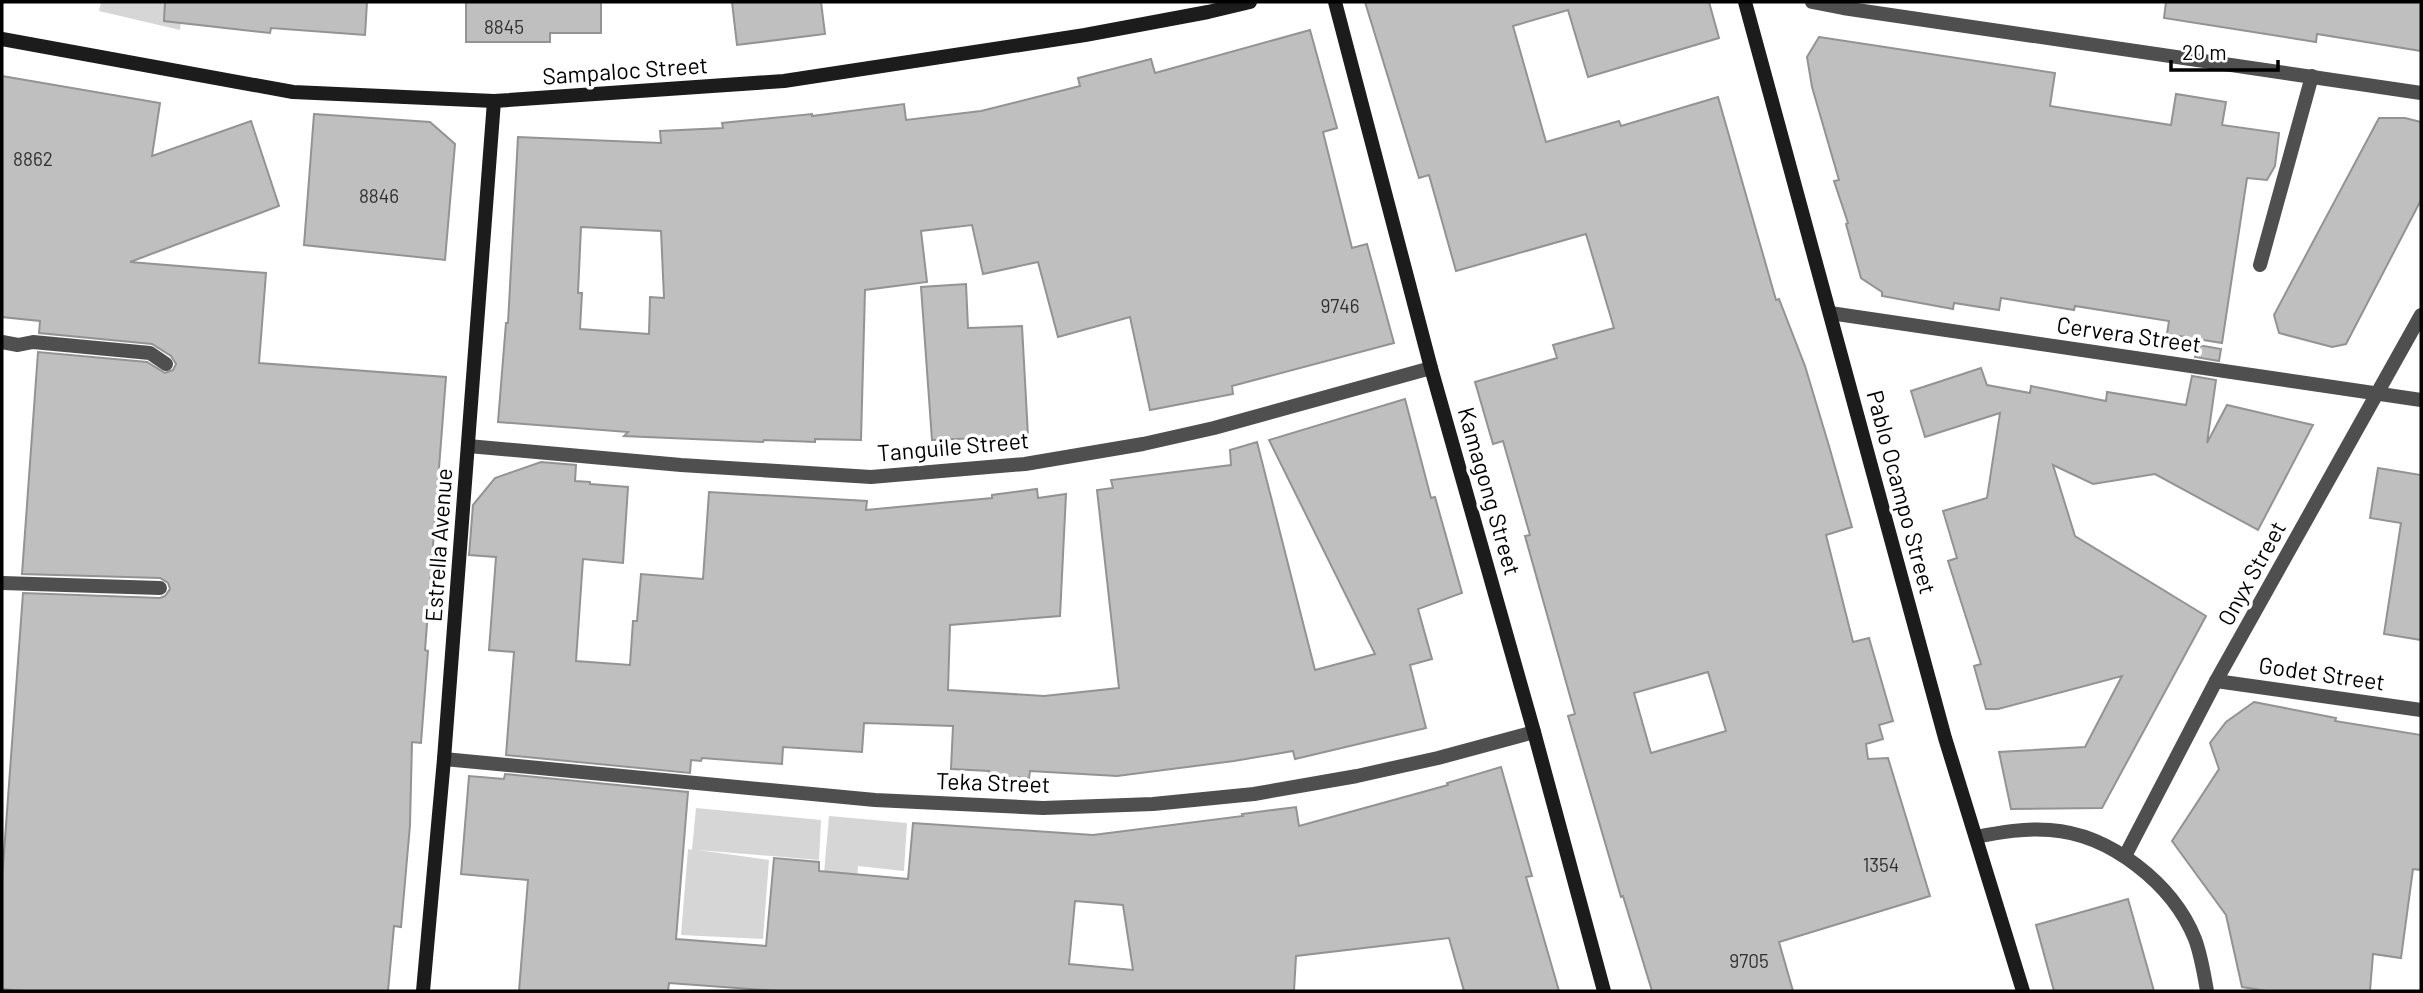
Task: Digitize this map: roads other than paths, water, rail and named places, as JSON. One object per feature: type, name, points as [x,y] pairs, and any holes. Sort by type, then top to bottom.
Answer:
[{"type":"street","name":"Sampaloc Street","points":[[2,39],[293,92],[494,101],[784,81],[1060,39],[1250,2]]},
{"type":"street","name":"Kamagong Street","points":[[1335,2],[1431,368],[1604,991]]},
{"type":"street","name":"Pablo Ocampo Street","points":[[1745,2],[1942,724],[2023,991]]},
{"type":"street","points":[[1812,2],[2421,93]]},
{"type":"street","points":[[2260,265],[2312,76]]},
{"type":"street","name":"Estrella Avenue","points":[[423,991],[444,759],[494,101]]},
{"type":"street","name":"Cervera Street","points":[[1830,313],[2421,400]]},
{"type":"street","name":"Onyx Street","points":[[2125,856],[2216,681],[2421,315]]},
{"type":"street","points":[[2,342],[18,345],[33,342],[150,353],[166,364]]},
{"type":"street","name":"Tanguile Street","points":[[468,446],[871,477],[999,467],[1130,447],[1190,434],[1431,368]]},
{"type":"street","points":[[2,583],[160,588]]},
{"type":"street","name":"Godet Street","points":[[2216,681],[2421,710]]},
{"type":"street","name":"Teka Street","points":[[444,759],[876,800],[1043,808],[1153,804],[1254,794],[1357,776],[1534,732]]},
{"type":"street","points":[[1976,837],[2013,829],[2053,830],[2091,839],[2125,856],[2166,892],[2174,903],[2194,938],[2207,991]]}]
